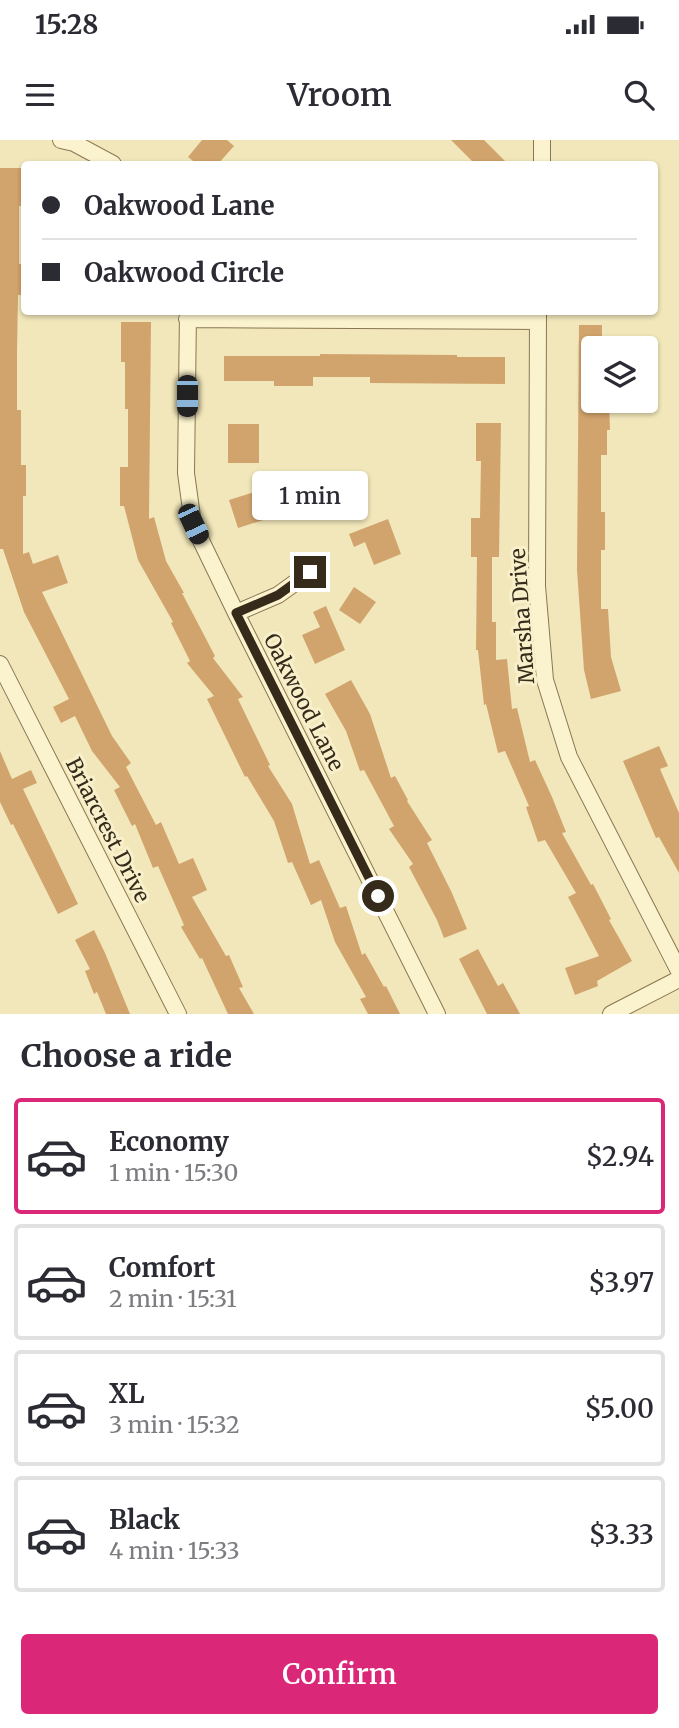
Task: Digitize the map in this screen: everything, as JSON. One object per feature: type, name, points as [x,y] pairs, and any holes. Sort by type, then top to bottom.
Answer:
[{"type":"street","points":[[61,140],[107,161]]},
{"type":"street","points":[[542,140],[542,161]]},
{"type":"street","points":[[188,315],[538,316]]},
{"type":"street","name":"Oakwood Lane","points":[[188,315],[186,473],[193,524],[437,1014]]},
{"type":"street","name":"Marsha Drive","points":[[538,316],[537,586],[545,680],[569,757],[679,971]]},
{"type":"street","points":[[236,613],[278,595],[310,572]]},
{"type":"street","name":"Briarcrest Drive","points":[[0,664],[178,1014]]},
{"type":"street","points":[[611,1014],[679,979]]},
{"type":"building","points":[[202,140],[227,140],[234,146],[221,161],[193,161],[188,157]]},
{"type":"building","points":[[451,140],[484,140],[505,161],[472,161]]},
{"type":"building","points":[[0,168],[21,168],[17,410],[21,410],[21,465],[26,465],[23,554],[29,552],[33,564],[58,555],[68,583],[42,592],[112,736],[131,763],[126,767],[156,825],[161,822],[179,864],[193,858],[207,890],[192,897],[226,956],[229,955],[243,987],[239,988],[254,1014],[228,1014],[202,958],[200,959],[181,927],[184,925],[158,866],[153,868],[135,824],[132,826],[114,790],[120,787],[92,751],[75,716],[61,723],[53,707],[69,699],[24,612],[3,549],[0,549]]},
{"type":"building","points":[[121,322],[151,322],[149,519],[154,517],[166,561],[215,656],[213,658],[243,697],[238,699],[270,765],[268,766],[292,804],[310,864],[319,860],[340,908],[346,906],[362,955],[365,953],[400,1014],[368,1014],[360,999],[366,997],[335,942],[321,900],[311,905],[292,862],[288,863],[274,821],[247,776],[245,777],[207,699],[214,696],[187,663],[190,661],[171,623],[173,622],[138,560],[124,506],[120,506],[120,467],[128,467],[128,409],[125,409],[125,362],[121,362]]},
{"type":"building","points":[[579,325],[602,325],[602,336],[581,336],[581,413],[609,413],[607,455],[601,455],[601,512],[605,512],[605,550],[601,550],[601,609],[608,609],[611,657],[621,691],[591,699],[584,670],[577,570]]},
{"type":"building","points":[[320,354],[505,357],[505,384],[370,383],[370,377],[313,377],[313,386],[274,386],[274,381],[224,381],[224,356]]},
{"type":"building","points":[[476,423],[501,423],[499,557],[492,557],[492,622],[496,622],[496,660],[507,659],[512,709],[517,708],[530,762],[535,760],[552,797],[566,832],[562,833],[591,885],[593,884],[632,961],[597,981],[598,986],[575,995],[565,968],[599,956],[568,897],[576,893],[545,840],[538,842],[526,807],[529,806],[505,751],[498,753],[486,704],[484,705],[476,650],[477,557],[471,557],[471,518],[480,518],[481,461],[476,461]]},
{"type":"building","points":[[228,424],[259,424],[259,463],[228,463]]},
{"type":"building","points":[[318,474],[350,491],[337,515],[305,498]]},
{"type":"building","points":[[267,488],[276,516],[238,528],[229,500]]},
{"type":"building","points":[[388,519],[401,554],[374,565],[365,542],[354,547],[349,534]]},
{"type":"building","points":[[354,587],[376,602],[360,624],[339,610]]},
{"type":"building","points":[[326,606],[345,650],[315,664],[302,635],[320,627],[313,612]]},
{"type":"building","points":[[351,680],[370,714],[391,778],[395,776],[407,801],[432,840],[427,843],[467,929],[444,938],[409,867],[413,864],[389,829],[394,826],[364,770],[360,771],[346,731],[325,694]]},
{"type":"building","points":[[659,746],[668,766],[660,769],[679,813],[679,873],[659,837],[656,838],[623,761]]},
{"type":"building","points":[[0,751],[12,779],[31,770],[37,783],[23,789],[78,904],[58,914],[0,802]]},
{"type":"building","points":[[94,930],[130,1014],[106,1014],[97,992],[94,994],[85,971],[90,969],[75,940]]},
{"type":"building","points":[[478,949],[498,986],[503,983],[520,1014],[487,1014],[459,959]]},
{"type":"route","points":[[310,572],[278,595],[236,613],[378,896]]}]
